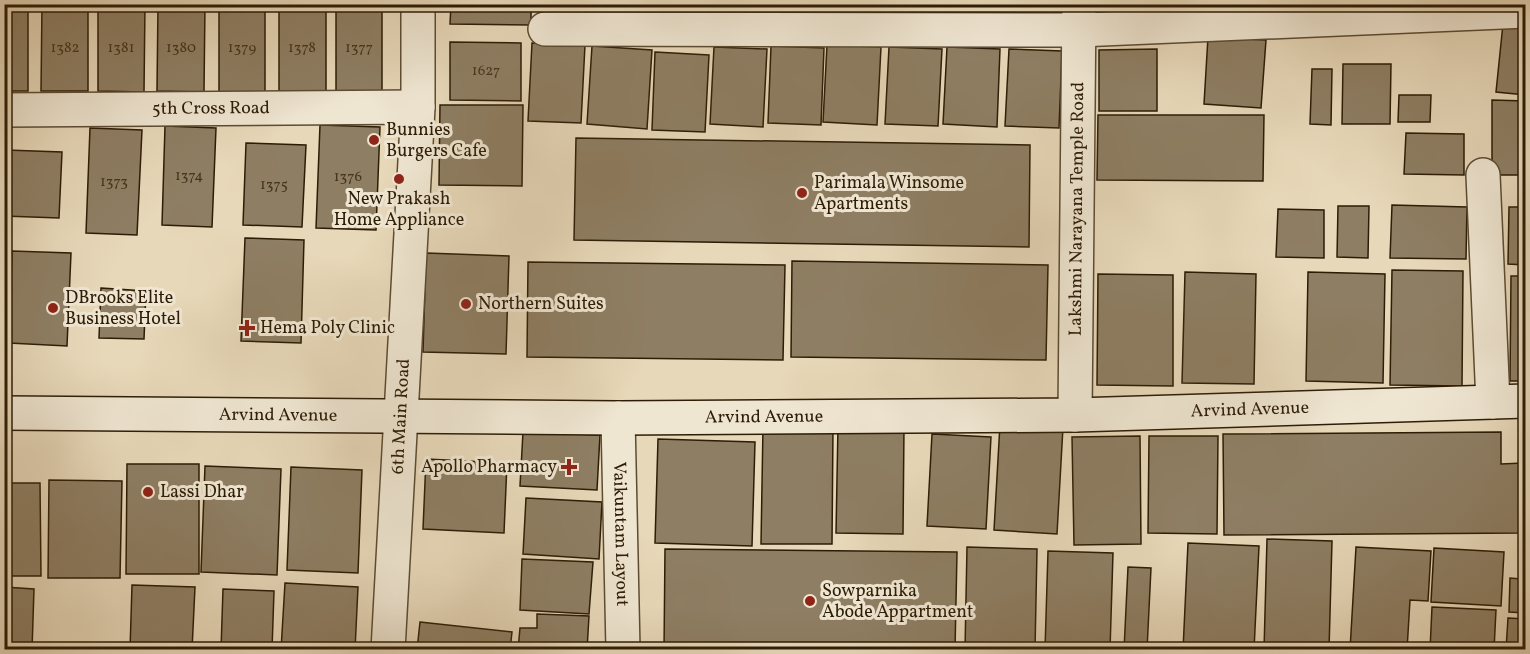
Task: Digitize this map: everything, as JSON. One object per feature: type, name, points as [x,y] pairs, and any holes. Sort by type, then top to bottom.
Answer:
[{"type":"street","name":"6th Main Road","points":[[388,650],[418,107],[418,4]]},
{"type":"street","points":[[545,29],[1202,14],[1526,11]]},
{"type":"street","name":"Lakshmi Narayana Temple Road","points":[[1075,416],[1079,17]]},
{"type":"street","name":"5th Cross Road","points":[[4,110],[418,107]]},
{"type":"street","points":[[1483,176],[1493,402]]},
{"type":"street","name":"Arvind Avenue","points":[[4,413],[618,418],[1075,416],[1526,401]]},
{"type":"street","name":"Vaikuntam Layout","points":[[618,418],[623,650]]},
{"type":"building","points":[[4,4],[28,4],[28,91],[4,91]]},
{"type":"building","points":[[42,4],[88,4],[88,91],[41,91]]},
{"type":"building","points":[[98,4],[145,4],[144,92],[98,91]]},
{"type":"building","points":[[158,4],[205,4],[204,92],[157,91]]},
{"type":"building","points":[[219,4],[265,4],[265,92],[219,92]]},
{"type":"building","points":[[279,4],[326,4],[326,92],[279,91]]},
{"type":"building","points":[[336,4],[382,4],[382,92],[336,92]]},
{"type":"building","points":[[451,4],[531,4],[531,25],[450,24]]},
{"type":"building","points":[[716,4],[752,4],[752,11],[716,11]]},
{"type":"building","points":[[950,4],[1004,4],[1004,9],[950,9]]},
{"type":"building","points":[[1009,4],[1053,4],[1053,9],[1009,7]]},
{"type":"building","points":[[1504,14],[1526,16],[1526,95],[1496,92]]},
{"type":"building","points":[[1208,37],[1266,40],[1261,108],[1204,104]]},
{"type":"building","points":[[450,42],[521,43],[521,101],[450,100]]},
{"type":"building","points":[[532,43],[585,45],[581,123],[528,121]]},
{"type":"building","points":[[827,45],[881,47],[877,125],[823,122]]},
{"type":"building","points":[[592,46],[652,50],[647,129],[587,124]]},
{"type":"building","points":[[771,46],[824,48],[821,125],[768,123]]},
{"type":"building","points":[[714,47],[767,49],[763,127],[710,124]]},
{"type":"building","points":[[889,47],[942,49],[938,126],[885,124]]},
{"type":"building","points":[[947,47],[1000,49],[997,127],[943,124]]},
{"type":"building","points":[[1009,49],[1062,51],[1059,128],[1005,126]]},
{"type":"building","points":[[1157,49],[1157,111],[1099,111],[1099,50]]},
{"type":"building","points":[[655,52],[709,55],[705,132],[652,130]]},
{"type":"building","points":[[1343,64],[1391,64],[1390,124],[1342,124]]},
{"type":"building","points":[[1312,69],[1332,69],[1331,125],[1310,124]]},
{"type":"building","points":[[1399,95],[1431,95],[1430,122],[1398,122]]},
{"type":"building","points":[[1492,100],[1526,101],[1526,175],[1492,175]]},
{"type":"building","points":[[440,105],[523,105],[522,186],[439,185]]},
{"type":"building","points":[[1098,115],[1264,115],[1263,181],[1097,180]]},
{"type":"building","points":[[320,125],[380,127],[376,230],[316,228]]},
{"type":"building","points":[[165,126],[216,128],[212,227],[162,225]]},
{"type":"building","points":[[90,128],[142,130],[137,235],[86,233]]},
{"type":"building","points":[[1406,133],[1464,134],[1464,175],[1404,174]]},
{"type":"building","name":"Parimala Winsome Apartments","points":[[576,138],[1030,145],[1029,247],[574,240]]},
{"type":"building","points":[[246,143],[306,145],[302,227],[243,225]]},
{"type":"building","points":[[6,150],[62,152],[59,218],[4,216]]},
{"type":"building","points":[[1392,205],[1467,207],[1466,259],[1390,258]]},
{"type":"building","points":[[1338,206],[1369,206],[1368,258],[1337,257]]},
{"type":"building","points":[[1509,207],[1526,207],[1526,265],[1508,264]]},
{"type":"building","points":[[1278,209],[1324,210],[1324,258],[1276,257]]},
{"type":"building","points":[[245,238],[304,240],[301,343],[241,341]]},
{"type":"building","points":[[12,251],[71,253],[67,346],[9,343]]},
{"type":"building","name":"Northern Suites","points":[[426,253],[509,256],[506,354],[423,352]]},
{"type":"building","points":[[792,261],[1048,265],[1046,360],[791,357]]},
{"type":"building","points":[[528,262],[785,265],[783,360],[527,357]]},
{"type":"building","points":[[1392,270],[1463,271],[1462,386],[1390,385]]},
{"type":"building","points":[[1185,272],[1256,274],[1254,384],[1182,383]]},
{"type":"building","points":[[1308,272],[1385,274],[1383,383],[1306,381]]},
{"type":"building","points":[[1098,274],[1173,275],[1173,386],[1097,385]]},
{"type":"building","points":[[1511,276],[1526,276],[1526,381],[1510,381]]},
{"type":"building","points":[[101,288],[146,291],[144,339],[99,338]]},
{"type":"building","points":[[1000,424],[1063,427],[1057,534],[994,530]]},
{"type":"building","points":[[763,426],[833,427],[832,544],[761,544]]},
{"type":"building","points":[[838,426],[904,427],[903,534],[836,533]]},
{"type":"building","points":[[523,432],[600,435],[597,490],[520,486]]},
{"type":"building","points":[[1501,432],[1501,464],[1523,463],[1523,533],[1224,535],[1223,434]]},
{"type":"building","points":[[932,434],[991,437],[986,529],[927,526]]},
{"type":"building","points":[[1140,436],[1141,544],[1074,545],[1072,437]]},
{"type":"building","points":[[1149,436],[1218,436],[1217,534],[1148,533]]},
{"type":"building","points":[[658,439],[755,442],[752,546],[655,543]]},
{"type":"building","points":[[426,459],[507,463],[504,533],[423,529]]},
{"type":"building","points":[[127,464],[199,464],[199,574],[126,574]]},
{"type":"building","points":[[205,466],[281,469],[277,575],[201,572]]},
{"type":"building","points":[[291,467],[362,470],[358,573],[287,570]]},
{"type":"building","points":[[49,480],[122,481],[120,578],[48,578]]},
{"type":"building","points":[[4,483],[40,483],[41,576],[4,576]]},
{"type":"building","points":[[526,498],[602,502],[599,559],[523,554]]},
{"type":"building","points":[[1267,539],[1332,541],[1329,650],[1264,650]]},
{"type":"building","points":[[1188,543],[1259,546],[1254,650],[1183,650]]},
{"type":"building","points":[[1523,544],[1526,544],[1526,613],[1509,612],[1510,578],[1521,579]]},
{"type":"building","points":[[967,547],[1037,549],[1035,650],[965,650]]},
{"type":"building","points":[[1356,547],[1431,551],[1428,601],[1410,600],[1407,650],[1350,650]]},
{"type":"building","points":[[1434,548],[1504,552],[1501,606],[1431,602]]},
{"type":"building","name":"Sowparnika Abode Appartment","points":[[665,549],[957,552],[955,650],[664,650]]},
{"type":"building","points":[[1048,551],[1113,553],[1110,650],[1045,650]]},
{"type":"building","points":[[522,559],[593,562],[589,614],[520,610]]},
{"type":"building","points":[[1128,567],[1151,568],[1147,650],[1124,650]]},
{"type":"building","points":[[285,583],[358,587],[355,650],[281,650]]},
{"type":"building","points":[[132,585],[195,587],[192,650],[130,650]]},
{"type":"building","points":[[4,587],[34,589],[32,650],[4,650]]},
{"type":"building","points":[[223,589],[274,591],[272,650],[221,650]]},
{"type":"building","points":[[1432,607],[1496,610],[1494,650],[1430,650]]},
{"type":"building","points":[[537,614],[589,616],[587,650],[518,650],[520,628],[537,628]]},
{"type":"building","points":[[1508,618],[1526,619],[1526,650],[1506,650]]},
{"type":"building","points":[[420,622],[512,632],[510,650],[417,650]]},
{"type":"place","name":"Bunnies Burgers Cafe","points":[[374,140]]},
{"type":"place","name":"New Prakash Home Appliance","points":[[399,179]]},
{"type":"place","name":"Parimala Winsome Apartments","points":[[802,193]]},
{"type":"place","name":"Northern Suites","points":[[466,304]]},
{"type":"place","name":"DBrooks Elite Business Hotel","points":[[53,308]]},
{"type":"place","name":"Hema Poly Clinic","points":[[247,328]]},
{"type":"place","name":"Apollo Pharmacy","points":[[569,467]]},
{"type":"place","name":"Lassi Dhar","points":[[148,492]]},
{"type":"place","name":"Sowparnika Abode Appartment","points":[[810,601]]}]
